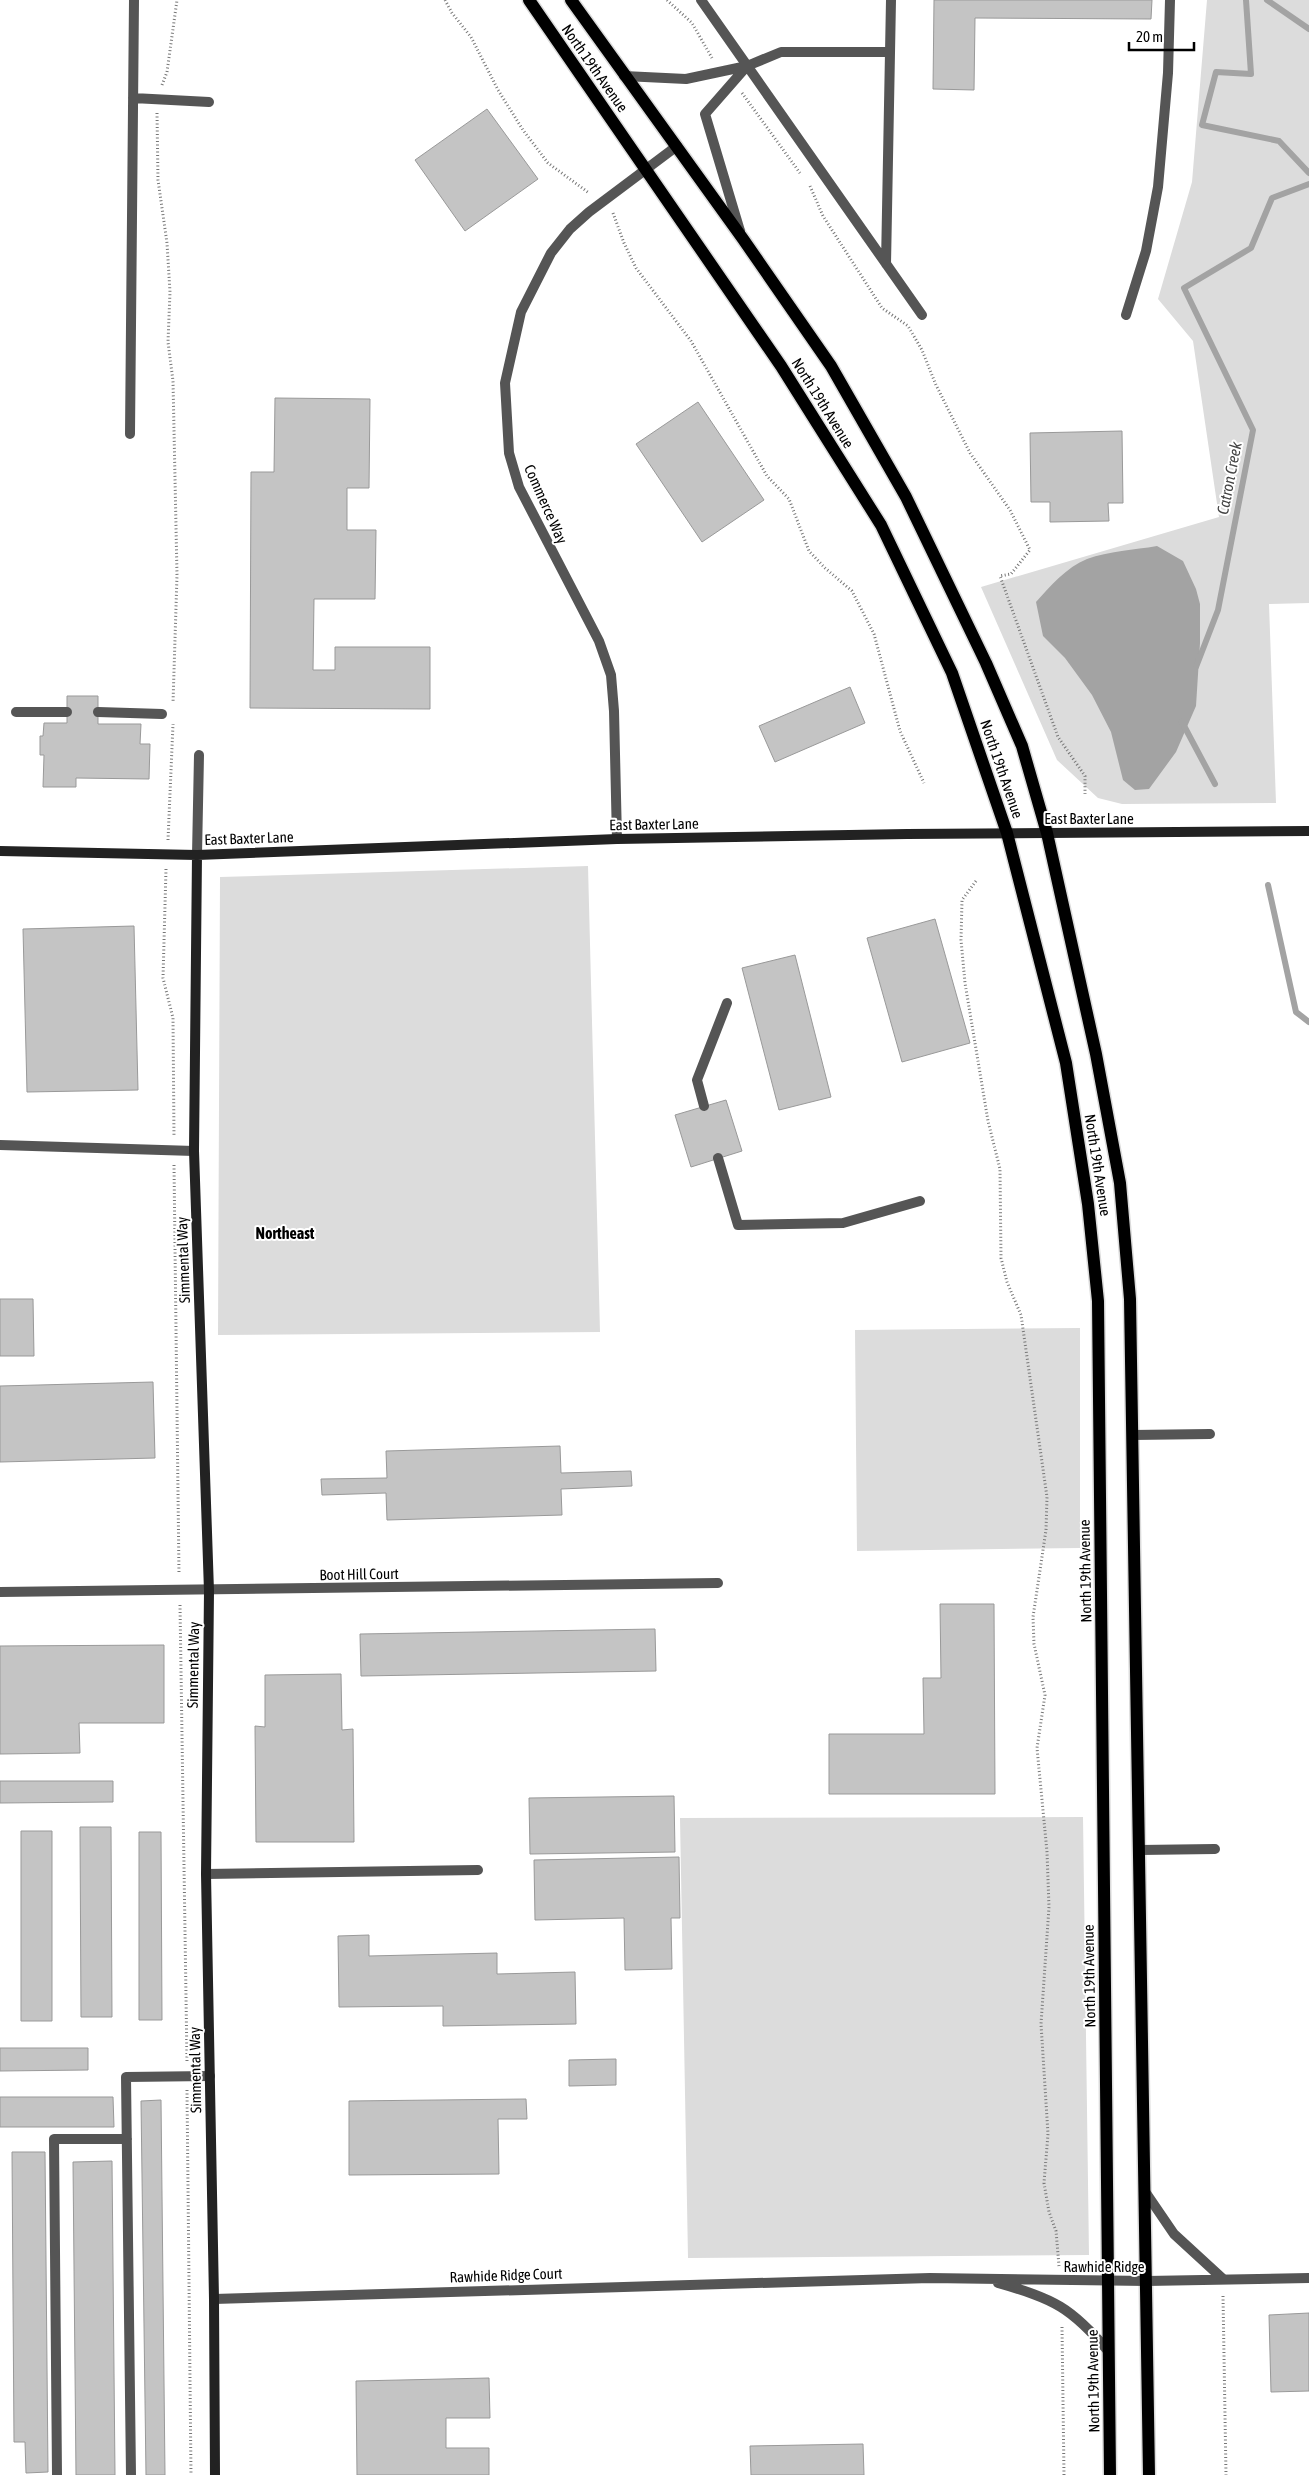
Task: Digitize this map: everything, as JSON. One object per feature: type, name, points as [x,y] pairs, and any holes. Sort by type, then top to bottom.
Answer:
[{"type":"main road","name":"North 19th Avenue","points":[[529,0],[781,366],[881,525],[952,673],[1007,833],[1066,1063],[1088,1204],[1098,1301],[1110,2475]]},
{"type":"main road","name":"North 19th Avenue","points":[[571,0],[743,239],[830,366],[906,496],[986,663],[1022,746],[1047,833],[1096,1054],[1120,1183],[1130,1298],[1146,2193],[1149,2475]]},
{"type":"street","points":[[130,434],[134,0]]},
{"type":"street","points":[[701,0],[922,315]]},
{"type":"street","points":[[886,264],[890,0]]},
{"type":"street","points":[[1126,315],[1146,251],[1158,187],[1168,73],[1170,0]]},
{"type":"street","points":[[624,76],[686,79],[748,66],[781,52],[890,52]]},
{"type":"street","points":[[743,239],[705,114],[748,66]]},
{"type":"street","points":[[133,98],[209,102]]},
{"type":"street","name":"Commerce Way","points":[[617,840],[614,711],[610,675],[599,641],[532,517],[519,487],[509,453],[505,383],[520,312],[551,253],[570,229],[602,202],[677,146]]},
{"type":"street","points":[[16,712],[67,712]]},
{"type":"street","points":[[98,712],[162,714]]},
{"type":"street","points":[[197,855],[199,755]]},
{"type":"street","name":"East Baxter Lane","points":[[0,851],[197,855],[617,840],[1007,833],[1309,832]]},
{"type":"street","name":"Simmental Way","points":[[197,855],[194,1151],[209,1591],[206,1874],[214,2299],[215,2475]]},
{"type":"street","points":[[704,1106],[697,1080],[727,1002]]},
{"type":"street","points":[[0,1145],[194,1151]]},
{"type":"street","points":[[718,1158],[738,1225],[843,1223],[920,1201]]},
{"type":"street","points":[[1133,1435],[1210,1434]]},
{"type":"street","name":"Boot Hill Court","points":[[0,1592],[209,1591],[718,1583]]},
{"type":"street","points":[[1140,1850],[1215,1849]]},
{"type":"street","points":[[206,1874],[478,1870]]},
{"type":"street","points":[[131,2475],[126,2077],[210,2076]]},
{"type":"street","points":[[58,2475],[54,2139],[127,2139]]},
{"type":"street","points":[[1146,2193],[1174,2234],[1223,2279]]},
{"type":"street","name":"Rawhide Ridge","points":[[799,2283],[930,2278],[1146,2281],[1309,2278]]},
{"type":"street","name":"Rawhide Ridge","points":[[985,2280],[1040,2295],[1062,2307],[1087,2326],[1109,2352]]},
{"type":"street","name":"Rawhide Ridge Court","points":[[214,2299],[799,2283]]},
{"type":"path","points":[[174,704],[177,575],[173,381],[168,342],[170,292],[168,243],[158,180],[157,99],[167,72],[178,0]]},
{"type":"path","points":[[446,0],[452,13],[471,37],[498,90],[523,130],[548,164],[602,202],[614,214],[624,243],[636,268],[691,341],[767,476],[789,499],[809,551],[825,568],[852,591],[874,634],[900,731],[924,784]]},
{"type":"path","points":[[667,0],[692,23],[706,49],[722,72]]},
{"type":"path","points":[[733,82],[810,186],[823,216],[882,308],[908,326],[922,350],[936,385],[970,453],[1010,510],[1030,550],[1011,574],[1000,576],[1058,737],[1085,776],[1085,794]]},
{"type":"path","points":[[173,723],[164,978],[173,1018],[191,2475]]},
{"type":"path","points":[[976,881],[962,900],[961,940],[965,983],[988,1120],[1000,1169],[1001,1258],[1007,1282],[1021,1315],[1047,1497],[1046,1530],[1033,1617],[1034,1644],[1045,1695],[1037,1748],[1047,1852],[1049,1907],[1041,2024],[1048,2134],[1044,2183],[1049,2212],[1056,2231],[1060,2280]]},
{"type":"path","points":[[1223,2279],[1226,2475]]},
{"type":"path","points":[[1062,2307],[1064,2475]]},
{"type":"shaded area","points":[[1207,0],[1309,0],[1309,603],[1269,604],[1276,803],[1122,804],[1098,798],[1057,760],[981,587],[1219,517],[1193,341],[1158,299],[1192,182]]},
{"type":"shaded area","points":[[1157,546],[1183,561],[1196,589],[1200,604],[1200,643],[1196,706],[1176,752],[1149,789],[1135,790],[1123,780],[1111,732],[1092,695],[1065,658],[1043,636],[1036,602],[1053,583],[1080,562],[1113,552]]},
{"type":"shaded area","points":[[588,866],[600,1332],[218,1335],[220,877]]},
{"type":"shaded area","points":[[1080,1328],[1080,1548],[857,1551],[855,1330]]},
{"type":"shaded area","points":[[1083,1817],[1089,2255],[688,2258],[680,1818]]},
{"type":"building","points":[[934,0],[1152,0],[1151,19],[975,18],[974,90],[933,89]]},
{"type":"building","points":[[487,109],[538,179],[465,231],[415,160]]},
{"type":"building","points":[[275,398],[370,399],[369,488],[347,488],[347,530],[376,530],[375,599],[314,599],[313,670],[335,670],[335,647],[430,647],[430,709],[250,708],[251,472],[274,472]]},
{"type":"building","points":[[698,402],[764,500],[702,542],[636,444]]},
{"type":"building","points":[[1122,431],[1123,503],[1108,503],[1109,521],[1050,522],[1050,502],[1031,502],[1030,433]]},
{"type":"building","points":[[850,687],[865,723],[775,762],[759,726]]},
{"type":"building","points":[[67,696],[98,696],[98,724],[141,724],[140,744],[150,744],[149,779],[76,778],[76,787],[43,787],[44,755],[40,755],[40,736],[43,736],[44,723],[67,723]]},
{"type":"building","points":[[935,919],[970,1043],[902,1062],[867,938]]},
{"type":"building","points":[[134,926],[138,1090],[27,1092],[23,929]]},
{"type":"building","points":[[795,955],[831,1097],[779,1110],[742,968]]},
{"type":"building","points":[[726,1100],[742,1151],[691,1167],[675,1115]]},
{"type":"building","points":[[0,1299],[33,1299],[34,1356],[0,1356]]},
{"type":"building","points":[[153,1382],[155,1458],[0,1462],[0,1386]]},
{"type":"building","points":[[560,1446],[561,1473],[631,1471],[632,1486],[561,1489],[562,1515],[387,1520],[386,1493],[322,1495],[321,1479],[387,1478],[386,1451]]},
{"type":"building","points":[[940,1604],[994,1604],[995,1794],[829,1794],[829,1734],[924,1734],[923,1678],[941,1678]]},
{"type":"building","points":[[655,1629],[656,1671],[361,1676],[360,1634]]},
{"type":"building","points":[[164,1645],[164,1723],[79,1723],[80,1753],[0,1754],[0,1646]]},
{"type":"building","points":[[341,1674],[342,1730],[353,1729],[354,1842],[256,1842],[255,1726],[265,1727],[265,1675]]},
{"type":"building","points":[[0,1781],[113,1781],[113,1802],[0,1803]]},
{"type":"building","points":[[674,1796],[675,1852],[530,1854],[529,1798]]},
{"type":"building","points":[[80,1827],[111,1827],[112,2017],[81,2017]]},
{"type":"building","points":[[21,1831],[52,1831],[52,2021],[21,2021]]},
{"type":"building","points":[[139,1832],[161,1832],[162,2020],[139,2020]]},
{"type":"building","points":[[679,1857],[680,1918],[671,1918],[672,1969],[625,1970],[624,1918],[535,1920],[534,1860]]},
{"type":"building","points":[[369,1935],[369,1956],[497,1953],[497,1974],[575,1972],[576,2024],[443,2026],[443,2006],[339,2007],[338,1936]]},
{"type":"building","points":[[0,2048],[88,2048],[88,2070],[0,2071]]},
{"type":"building","points":[[616,2059],[616,2085],[569,2086],[569,2060]]},
{"type":"building","points":[[0,2097],[113,2097],[114,2127],[0,2127]]},
{"type":"building","points":[[526,2099],[527,2119],[498,2119],[499,2174],[349,2175],[349,2101]]},
{"type":"building","points":[[161,2100],[165,2475],[146,2475],[141,2101]]},
{"type":"building","points":[[12,2152],[45,2152],[48,2472],[26,2473],[25,2442],[14,2442]]},
{"type":"building","points":[[112,2161],[115,2475],[76,2475],[73,2162]]},
{"type":"building","points":[[1309,2313],[1309,2391],[1271,2392],[1269,2315]]},
{"type":"building","points":[[489,2378],[490,2418],[446,2418],[446,2448],[489,2448],[489,2475],[357,2475],[356,2381]]},
{"type":"building","points":[[863,2444],[864,2475],[751,2475],[750,2446]]},
{"type":"waterway","name":"Catron Creek","points":[[1246,0],[1251,74],[1216,72],[1202,125],[1279,141],[1309,173]]},
{"type":"waterway","name":"Catron Creek","points":[[1267,0],[1309,29]]},
{"type":"waterway","name":"Catron Creek","points":[[1196,667],[1218,610],[1253,430],[1184,288],[1251,248],[1272,198],[1309,184]]},
{"type":"waterway","name":"Catron Creek","points":[[1182,722],[1215,784]]},
{"type":"waterway","points":[[1268,885],[1296,1012],[1309,1022]]},
{"type":"district","name":"Northeast","points":[[285,1233]]}]
